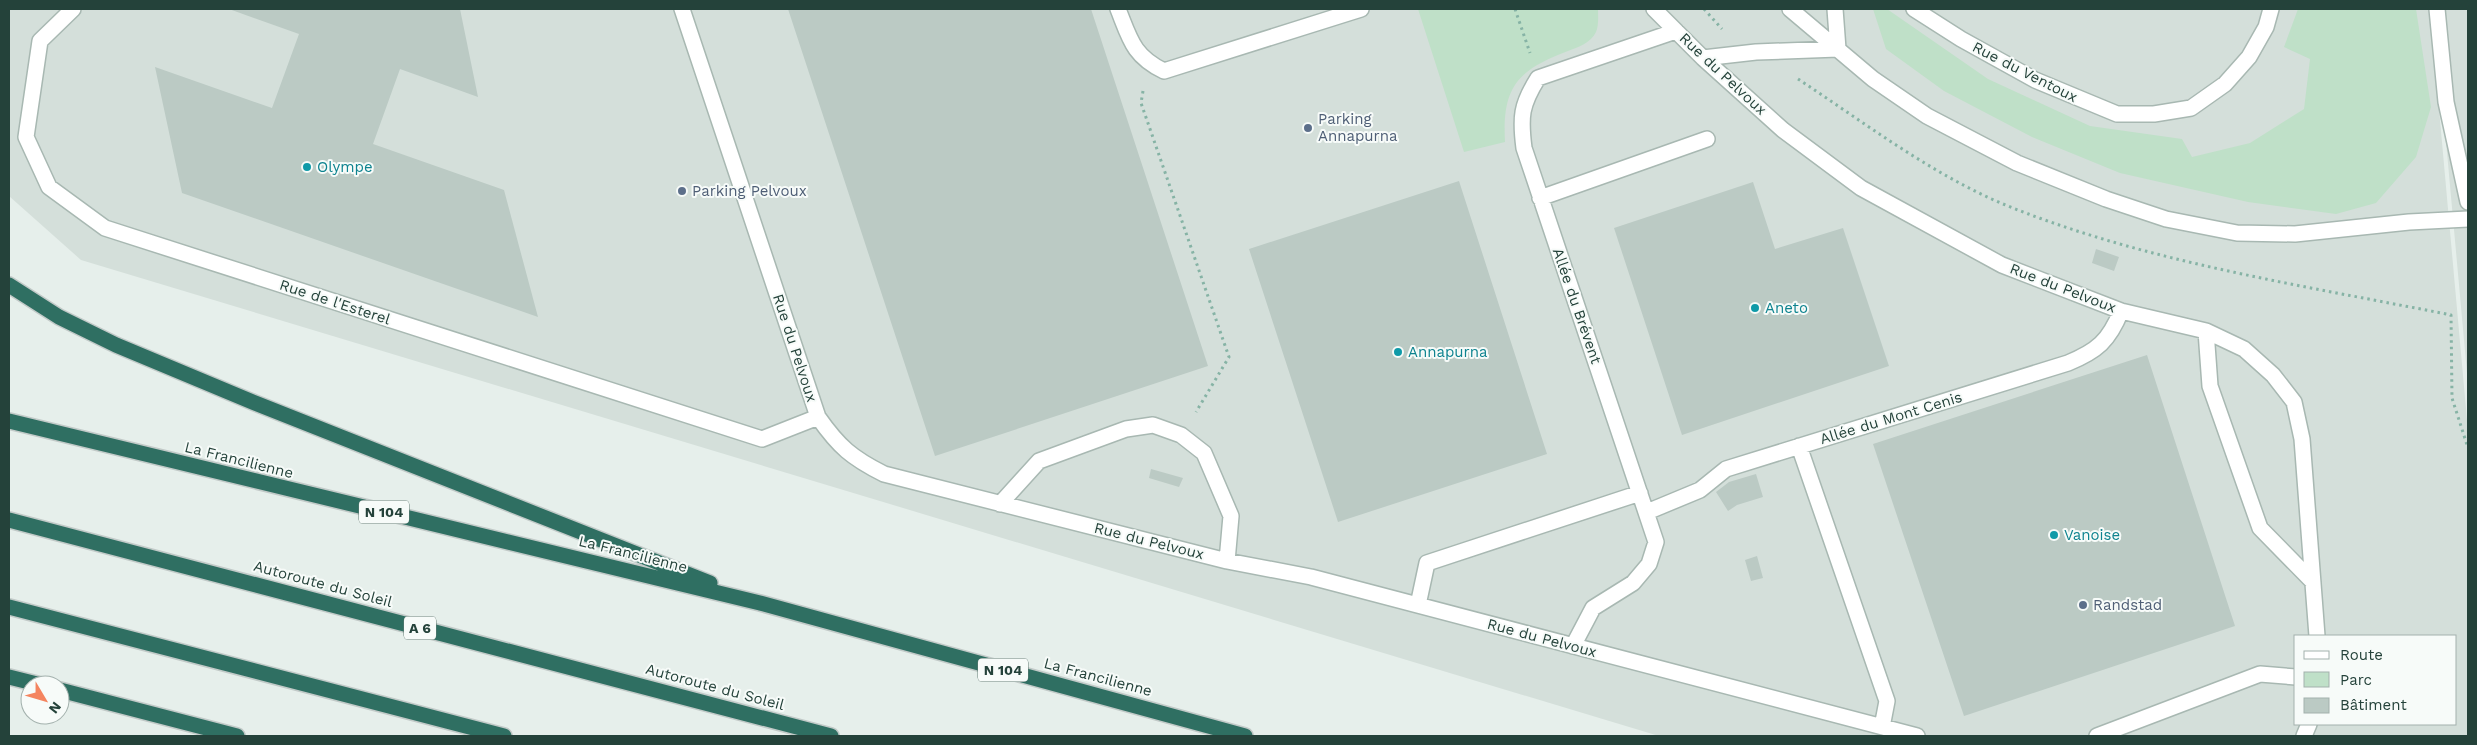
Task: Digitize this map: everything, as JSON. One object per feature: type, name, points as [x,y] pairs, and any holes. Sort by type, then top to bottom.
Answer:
[{"type":"highway","points":[[9,285],[59,317],[133,352],[255,403],[760,603]]},
{"type":"highway","name":"La Francilienne","points":[[9,421],[760,603],[1245,736]]},
{"type":"highway","name":"Autoroute du Soleil","points":[[9,520],[831,736]]},
{"type":"highway","points":[[9,607],[504,736]]},
{"type":"highway","points":[[70,693],[237,736]]},
{"type":"street","name":"Rue de l'Esterel","points":[[73,9],[40,41],[26,137],[49,187],[105,228],[762,439],[818,417]]},
{"type":"street","name":"Rue du Pelvoux","points":[[682,9],[818,417],[833,438],[855,459],[884,474],[1227,561],[1311,577],[1917,736]]},
{"type":"street","points":[[1118,9],[1133,48],[1148,63],[1164,71],[1360,9]]},
{"type":"street","name":"Rue du Pelvoux","points":[[1654,9],[1703,58],[1783,130],[1861,188],[2002,265],[2121,311],[2206,331],[2244,349],[2273,375],[2294,402],[2302,439],[2317,635]]},
{"type":"street","points":[[1790,9],[1873,79],[1927,116],[2009,158],[2106,199],[2166,219],[2237,233],[2295,234],[2409,222],[2468,219]]},
{"type":"street","points":[[1835,9],[1838,49]]},
{"type":"street","name":"Rue du Ventoux","points":[[1914,9],[1961,39],[2035,80],[2117,114],[2154,114],[2191,108],[2225,84],[2249,57],[2266,27],[2271,9]]},
{"type":"street","points":[[2437,9],[2446,102],[2468,202]]},
{"type":"street","points":[[1538,78],[1676,31]]},
{"type":"street","points":[[1703,58],[1756,52],[1838,49]]},
{"type":"street","name":"Allée du Brévent","points":[[1538,78],[1528,94],[1520,120],[1524,148],[1656,542],[1649,564],[1633,583],[1593,608],[1573,646]]},
{"type":"street","points":[[1540,198],[1707,139]]},
{"type":"street","name":"Allée du Mont Cenis","points":[[1647,512],[1700,490],[1726,469],[2068,363],[2092,353],[2113,332],[2121,311]]},
{"type":"street","points":[[2206,331],[2210,386],[2260,528],[2313,582]]},
{"type":"street","points":[[1000,504],[1039,460],[1126,429],[1153,424],[1181,436],[1204,453],[1231,516],[1227,561]]},
{"type":"street","points":[[1799,446],[1887,702],[1882,727]]},
{"type":"street","points":[[1418,605],[1427,563],[1640,493]]},
{"type":"street","points":[[2098,736],[2260,674],[2294,677]]},
{"type":"path","points":[[1515,9],[1538,78]]},
{"type":"path","points":[[1704,9],[1721,28]]},
{"type":"path","points":[[1148,63],[1141,103],[1229,357],[1181,436]]},
{"type":"path","points":[[2451,315],[2452,398],[2468,448]]},
{"type":"shaded area","points":[[9,9],[2430,9],[2468,431],[2468,736],[1659,736],[81,260],[9,196]]},
{"type":"shaded area","points":[[2434,9],[2468,9],[2468,384]]},
{"type":"green space","points":[[1418,9],[1598,9],[1598,23],[1594,36],[1588,42],[1537,65],[1525,73],[1517,83],[1510,94],[1507,107],[1505,142],[1464,152]]},
{"type":"green space","points":[[1873,9],[1887,9],[1988,79],[2090,126],[2182,139],[2192,157],[2250,143],[2304,109],[2310,59],[2284,47],[2298,9],[2416,9],[2431,107],[2416,157],[2376,203],[2336,214],[2248,202],[2120,173],[2032,137],[1944,91],[1886,49]]},
{"type":"building","name":"Olympe","points":[[229,9],[460,9],[478,97],[400,69],[373,144],[504,190],[538,317],[182,193],[155,67],[272,108],[299,34]]},
{"type":"building","points":[[788,9],[1091,9],[1208,366],[935,456]]},
{"type":"building","name":"Annapurna","points":[[1459,181],[1547,454],[1338,522],[1249,249]]},
{"type":"building","name":"Aneto","points":[[1753,182],[1775,249],[1843,228],[1889,366],[1682,435],[1614,228]]},
{"type":"building","points":[[2096,249],[2119,257],[2114,271],[2092,263]]},
{"type":"building","name":"Vanoise","points":[[2147,355],[2235,626],[1964,716],[1873,444]]},
{"type":"building","points":[[1151,469],[1183,478],[1179,487],[1149,478]]},
{"type":"building","points":[[1756,474],[1763,497],[1737,505],[1728,511],[1716,492],[1729,482]]},
{"type":"building","points":[[1757,556],[1763,578],[1751,581],[1745,560]]},
{"type":"place","name":"Parking Annapurna","points":[[1308,128]]},
{"type":"place","name":"Olympe","points":[[307,167]]},
{"type":"place","name":"Parking Pelvoux","points":[[682,191]]},
{"type":"place","name":"Aneto","points":[[1755,308]]},
{"type":"place","name":"Annapurna","points":[[1398,352]]},
{"type":"place","name":"Vanoise","points":[[2054,535]]},
{"type":"place","name":"Randstad","points":[[2083,605]]}]
